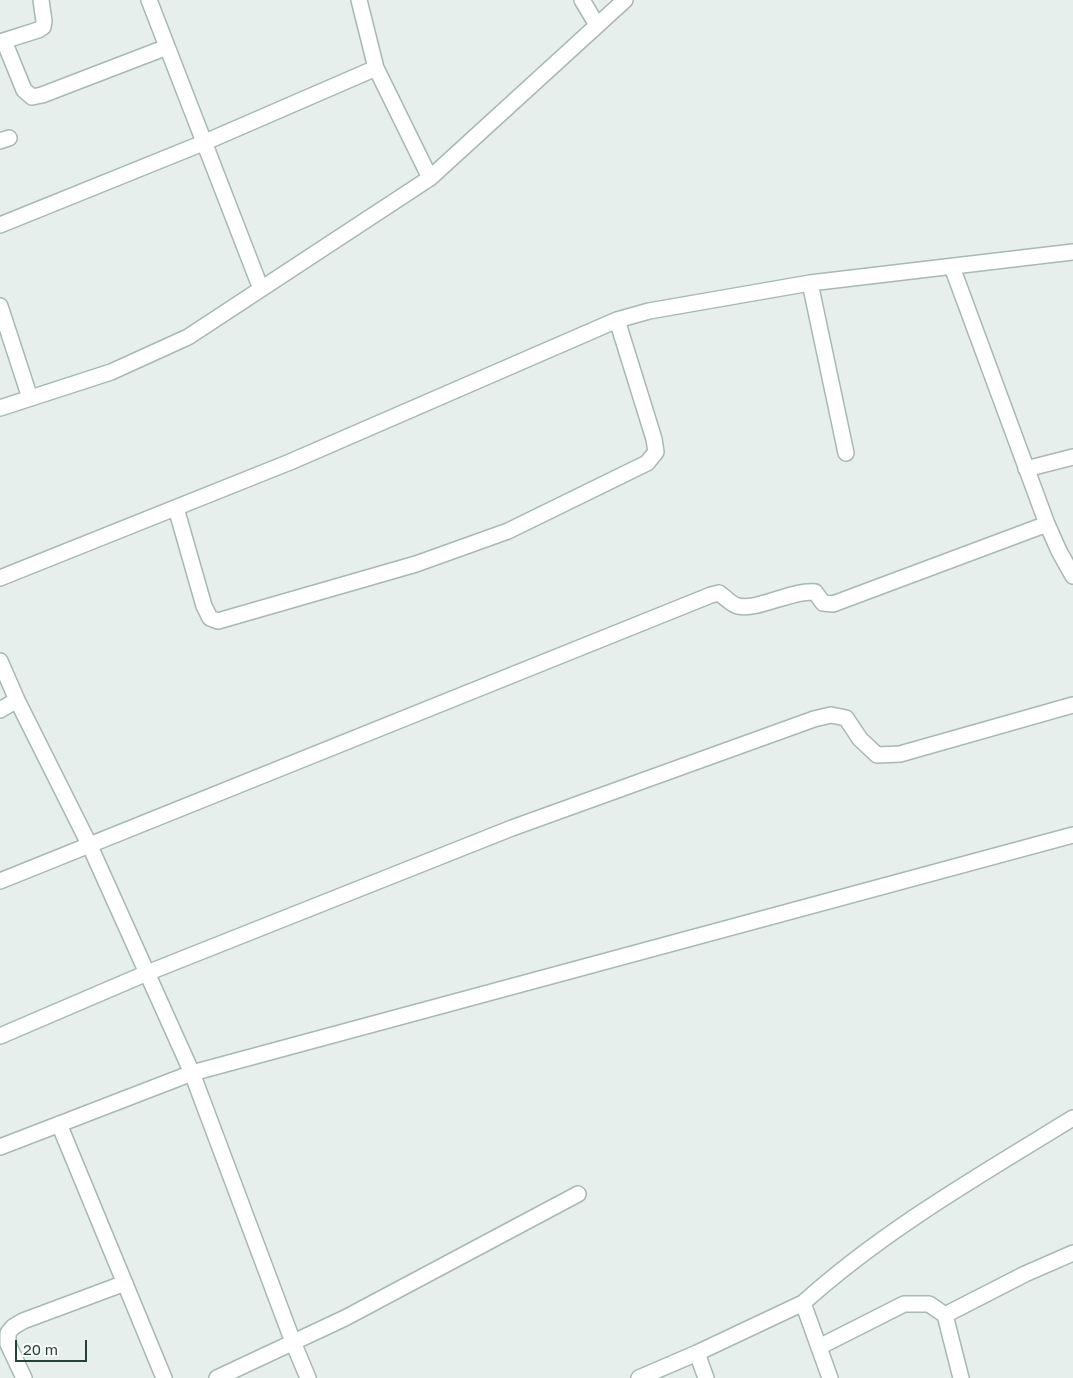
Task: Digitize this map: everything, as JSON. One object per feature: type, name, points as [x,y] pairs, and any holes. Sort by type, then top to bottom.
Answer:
[{"type":"street","points":[[41,0],[43,27],[2,42],[24,90],[32,97],[42,95],[167,47]]},
{"type":"street","points":[[149,0],[260,289]]},
{"type":"street","points":[[359,0],[376,68],[430,178]]},
{"type":"street","points":[[582,0],[597,26]]},
{"type":"street","points":[[0,408],[111,372],[188,337],[430,178],[625,0]]},
{"type":"street","points":[[0,224],[204,143],[376,68]]},
{"type":"street","points":[[0,578],[290,462],[618,320],[649,311],[810,283],[1073,252]]},
{"type":"street","points":[[952,267],[1047,524],[1073,576]]},
{"type":"street","points":[[810,283],[846,453]]},
{"type":"street","points":[[0,306],[30,398]]},
{"type":"street","points":[[176,508],[204,606],[210,618],[218,621],[416,564],[508,531],[647,463],[656,452],[654,438],[618,320]]},
{"type":"street","points":[[1026,469],[1073,458]]},
{"type":"street","points":[[0,881],[711,595],[719,593],[737,606],[750,607],[804,591],[814,592],[823,603],[833,604],[1047,524]]},
{"type":"street","points":[[0,661],[17,700],[89,844],[192,1073],[308,1378]]},
{"type":"street","points":[[0,710],[17,700]]},
{"type":"street","points":[[0,1036],[147,972],[512,828],[814,719],[830,715],[846,718],[860,739],[877,755],[900,754],[1073,705]]},
{"type":"street","points":[[0,1147],[192,1073],[1073,835]]},
{"type":"street","points":[[639,1378],[803,1303],[833,1276],[949,1193],[1073,1118]]},
{"type":"street","points":[[59,1124],[164,1378]]},
{"type":"street","points":[[218,1378],[345,1318],[578,1194]]},
{"type":"street","points":[[945,1314],[1025,1274],[1073,1253]]},
{"type":"street","points":[[24,1378],[8,1344],[8,1333],[13,1327],[23,1321],[125,1283]]},
{"type":"street","points":[[803,1303],[830,1378]]},
{"type":"street","points":[[819,1347],[904,1304],[929,1304],[945,1314],[961,1378]]},
{"type":"street","points":[[697,1353],[706,1378]]}]
